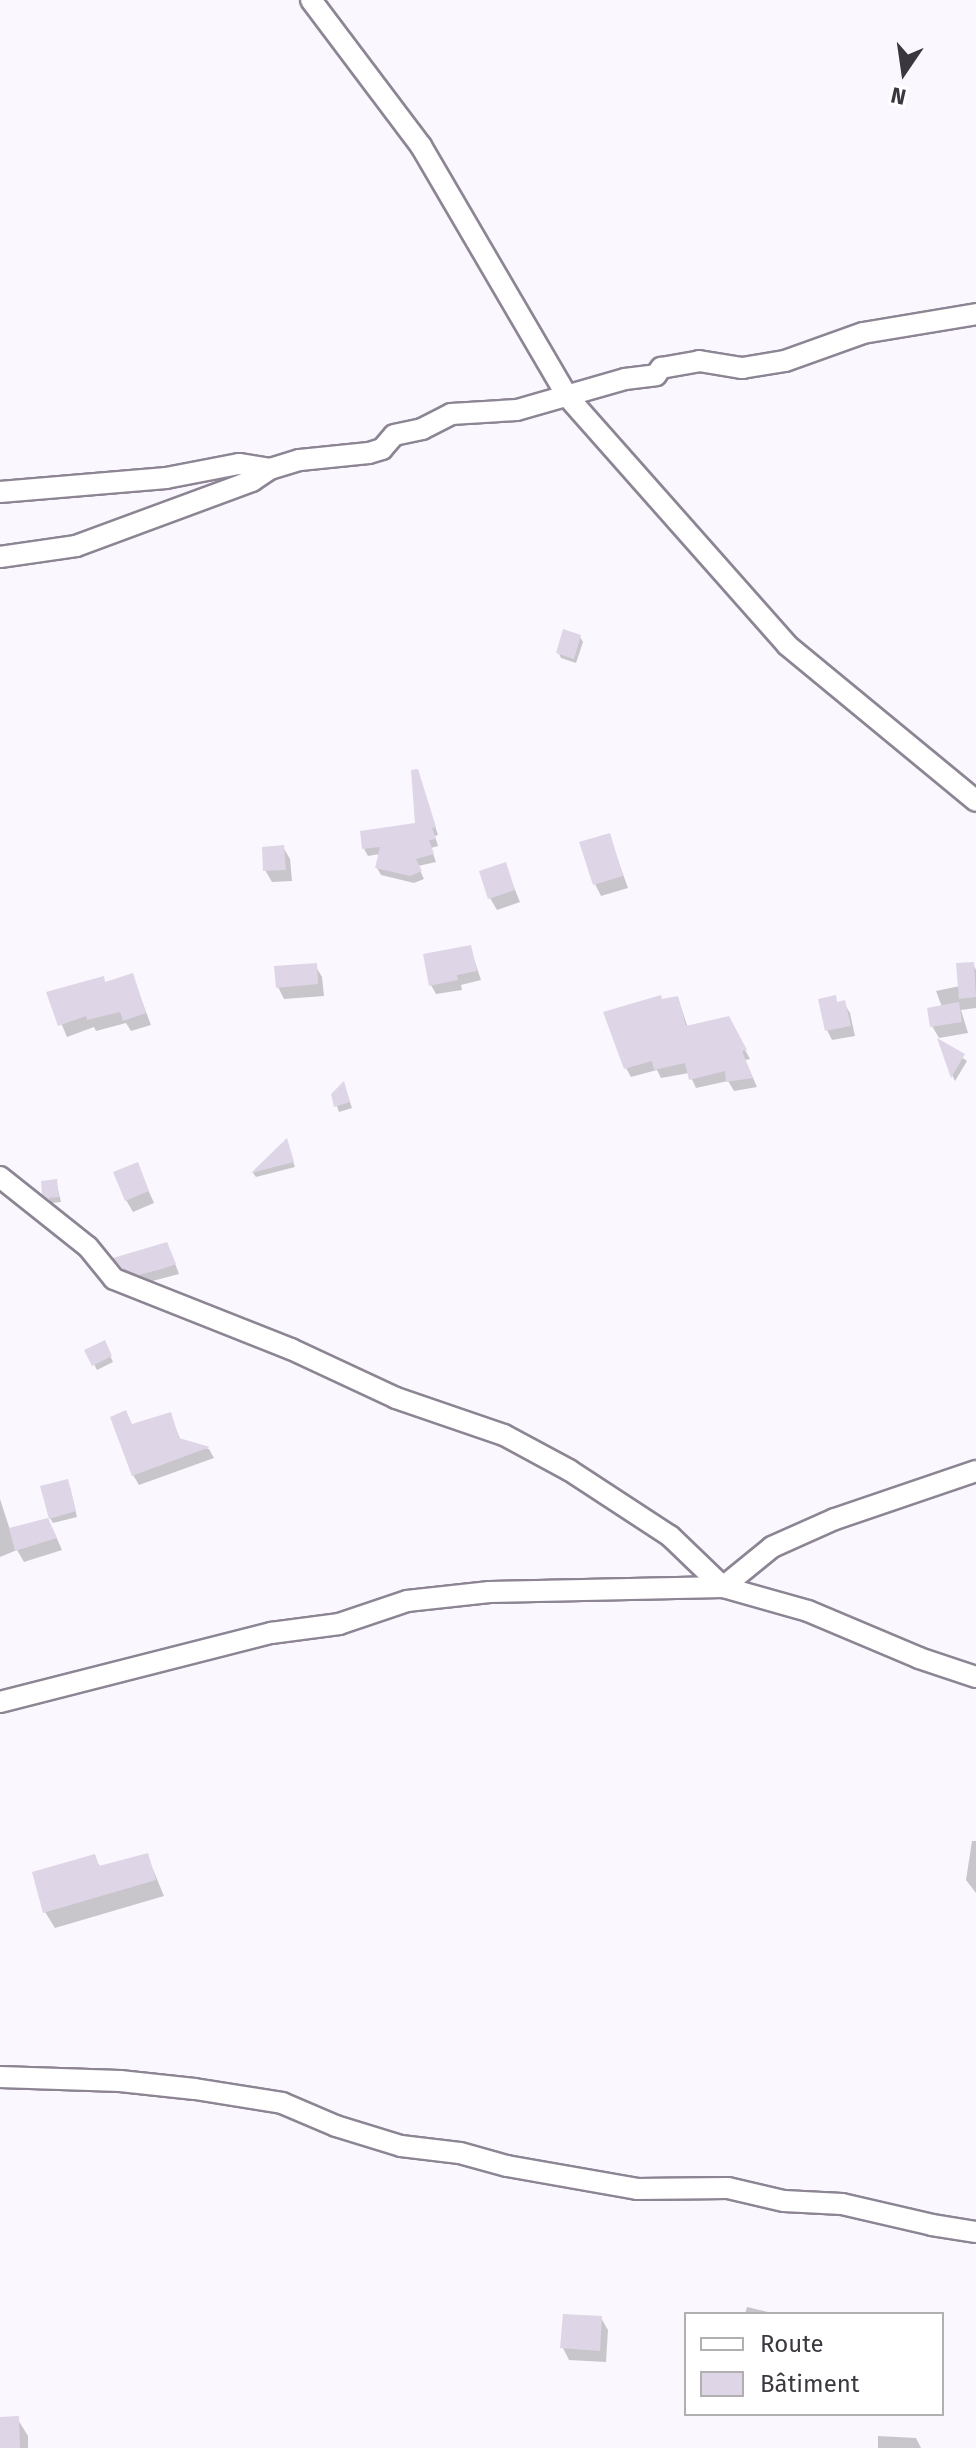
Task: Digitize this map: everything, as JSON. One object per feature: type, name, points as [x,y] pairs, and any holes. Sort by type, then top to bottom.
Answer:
[{"type":"street","points":[[311,0],[421,146],[567,396],[787,645],[976,801]]},
{"type":"street","points":[[0,557],[76,546],[252,481],[270,469],[300,460],[382,449],[394,435],[422,429],[451,414],[517,410],[625,379],[656,375],[661,368],[699,361],[742,368],[785,361],[889,326],[976,314]]},
{"type":"street","points":[[0,492],[166,478],[239,464],[270,469]]},
{"type":"street","points":[[0,1177],[88,1247],[114,1279],[291,1349],[396,1398],[504,1435],[569,1470],[670,1536],[723,1587]]},
{"type":"street","points":[[723,1587],[772,1547],[835,1519],[976,1471]]},
{"type":"street","points":[[0,1702],[271,1633],[339,1624],[407,1601],[490,1592],[723,1587],[808,1611],[919,1658],[976,1677]]},
{"type":"street","points":[[0,2077],[120,2081],[195,2089],[282,2103],[310,2112],[336,2126],[401,2146],[460,2153],[507,2166],[637,2189],[728,2188],[784,2201],[842,2204],[976,2232]]},
{"type":"building","points":[[563,629],[581,635],[574,659],[556,653]]},
{"type":"building","points":[[418,769],[436,827],[432,828],[436,839],[429,840],[434,854],[416,859],[422,871],[410,876],[375,868],[380,847],[362,849],[360,831],[415,823],[411,770]]},
{"type":"building","points":[[610,833],[623,876],[593,885],[579,842]]},
{"type":"building","points":[[284,845],[286,870],[263,871],[262,847]]},
{"type":"building","points":[[506,862],[515,890],[488,899],[479,871]]},
{"type":"building","points":[[471,945],[477,971],[457,975],[458,980],[429,986],[423,954]]},
{"type":"building","points":[[974,962],[976,997],[959,999],[956,963]]},
{"type":"building","points":[[317,963],[318,984],[276,988],[274,966]]},
{"type":"building","points":[[133,973],[146,1013],[123,1021],[120,1012],[87,1020],[86,1016],[58,1026],[46,992],[104,976],[105,982]]},
{"type":"building","points":[[661,995],[662,999],[678,996],[686,1026],[729,1016],[747,1050],[742,1051],[753,1078],[726,1082],[725,1071],[689,1080],[685,1063],[654,1070],[652,1061],[624,1069],[603,1012]]},
{"type":"building","points":[[836,995],[837,1002],[845,1000],[851,1026],[825,1031],[818,999]]},
{"type":"building","points":[[959,1002],[962,1022],[930,1027],[927,1008]]},
{"type":"building","points":[[937,1038],[965,1054],[951,1078]]},
{"type":"building","points":[[344,1081],[350,1102],[334,1107],[331,1094]]},
{"type":"building","points":[[287,1138],[294,1162],[251,1173]]},
{"type":"building","points":[[138,1162],[149,1191],[125,1201],[113,1172]]},
{"type":"building","points":[[57,1179],[59,1197],[47,1198],[42,1194],[41,1181]]},
{"type":"building","points":[[167,1242],[176,1264],[165,1268],[139,1275],[122,1268],[113,1258]]},
{"type":"building","points":[[105,1340],[112,1356],[92,1366],[84,1350]]},
{"type":"building","points":[[126,1410],[132,1424],[171,1412],[179,1438],[210,1447],[132,1476],[110,1417]]},
{"type":"building","points":[[68,1479],[76,1511],[49,1519],[40,1486]]},
{"type":"building","points":[[48,1518],[57,1538],[15,1551],[9,1528]]},
{"type":"building","points":[[148,1853],[156,1880],[43,1913],[32,1872],[95,1854],[99,1866]]},
{"type":"building","points":[[563,2314],[602,2316],[600,2351],[560,2348]]},
{"type":"building","points":[[19,2416],[20,2448],[0,2448],[0,2417]]}]
